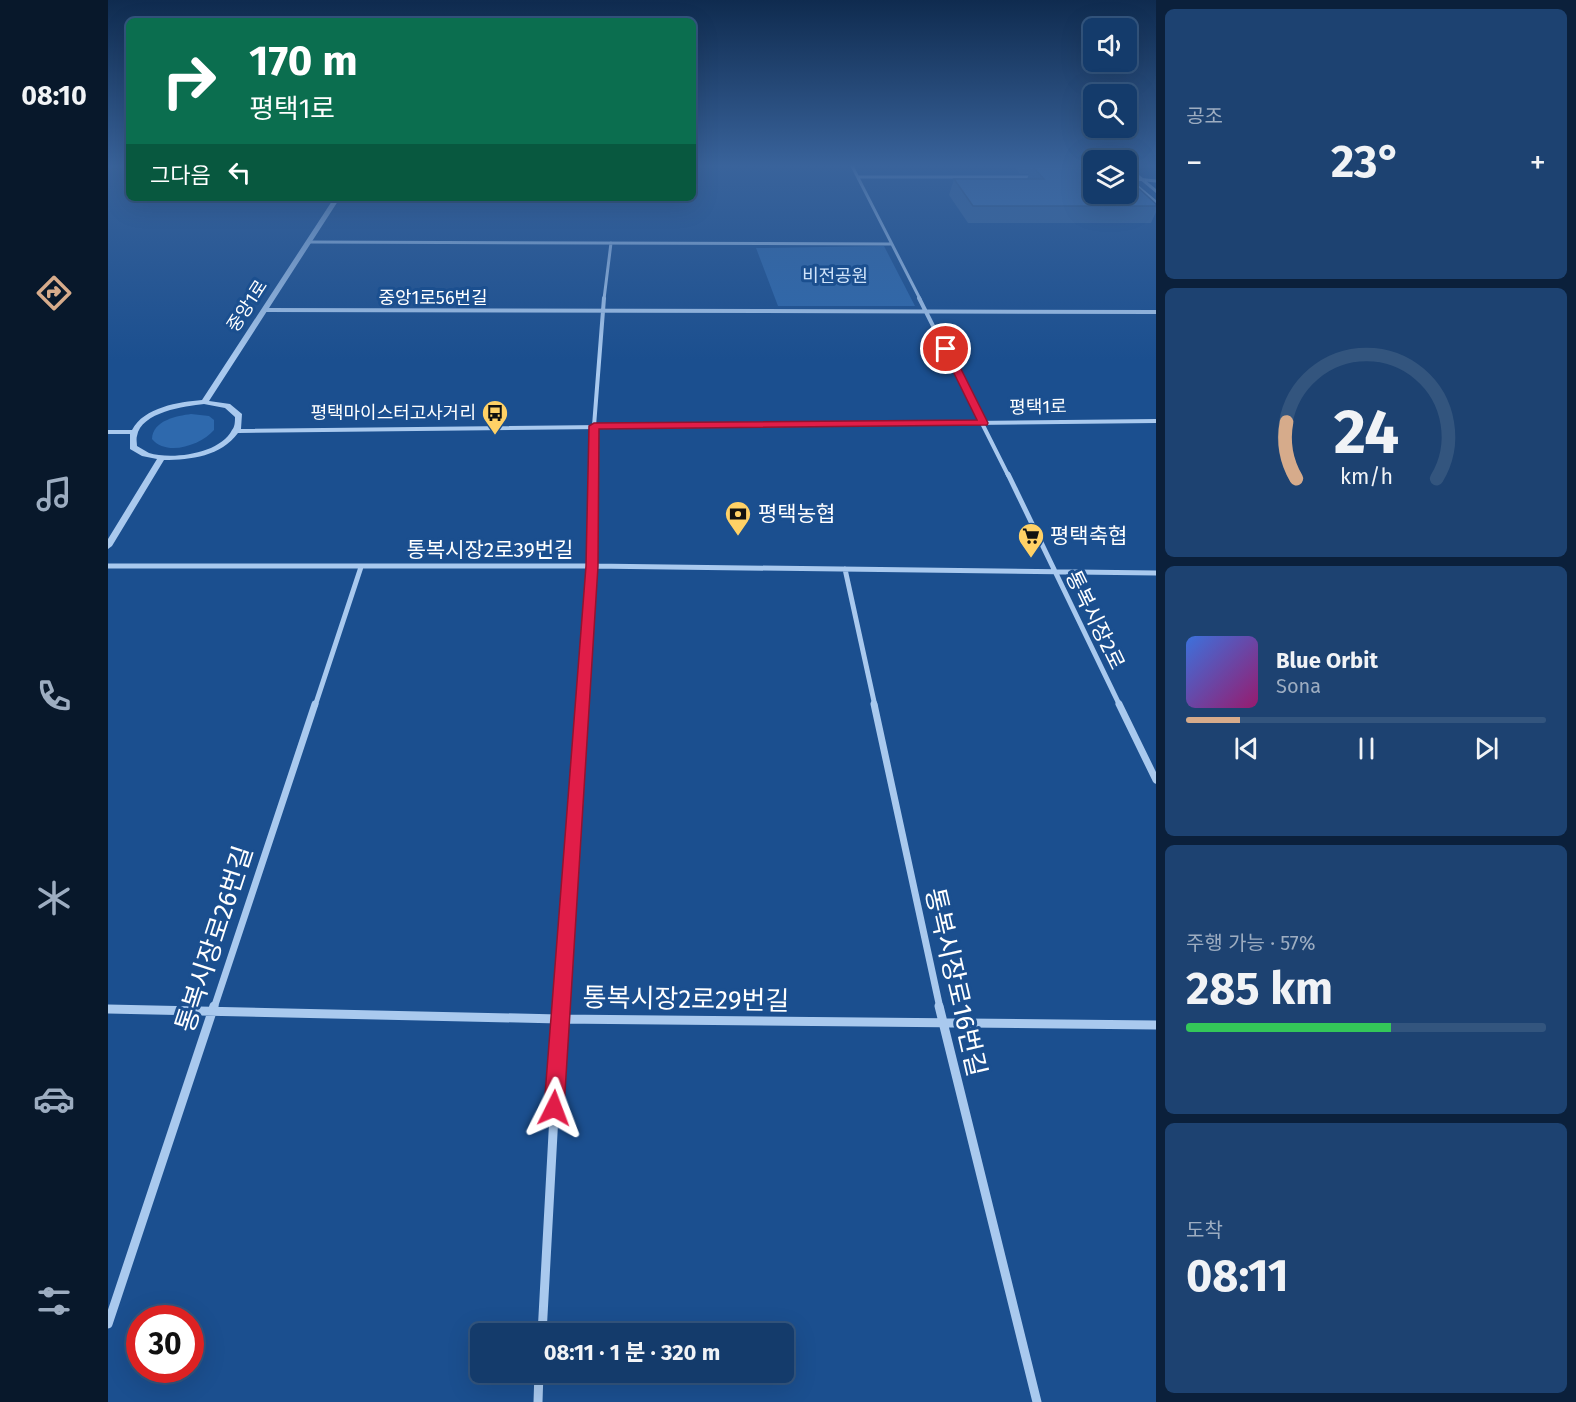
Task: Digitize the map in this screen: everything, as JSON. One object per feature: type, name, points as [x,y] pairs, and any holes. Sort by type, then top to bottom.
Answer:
[{"type":"street","name":"중앙1로","points":[[204,402],[317,229]]},
{"type":"street","name":"통복시장2로","points":[[884,229],[983,423],[1156,780]]},
{"type":"street","points":[[309,242],[891,244]]},
{"type":"street","points":[[543,1323],[559,1018],[592,566],[594,426],[602,312],[611,243]]},
{"type":"street","name":"중앙1로56번길","points":[[264,310],[928,312]]},
{"type":"street","points":[[928,312],[1156,312]]},
{"type":"street","points":[[204,402],[217,403],[235,410],[240,423],[237,431],[220,446],[191,457],[161,459],[148,457],[133,447],[131,440],[134,432],[144,420],[162,410],[204,402]]},
{"type":"street","name":"평택1로","points":[[237,431],[1156,421]]},
{"type":"street","points":[[108,432],[134,432]]},
{"type":"street","points":[[108,546],[161,459]]},
{"type":"street","name":"통복시장2로39번길","points":[[108,566],[592,566],[1156,573]]},
{"type":"street","name":"통복시장로26번길","points":[[108,1324],[361,567]]},
{"type":"street","name":"통복시장로16번길","points":[[845,569],[943,1023],[1037,1402]]},
{"type":"street","name":"통복시장2로29번길","points":[[108,1009],[213,1009],[559,1018],[1156,1025]]},
{"type":"street","points":[[538,1402],[539,1383]]},
{"type":"green space","name":"비전공원","points":[[884,246],[915,306],[778,306],[756,248]]},
{"type":"green space","points":[[191,414],[209,416],[214,420],[214,430],[201,440],[184,447],[166,447],[152,439],[153,433],[161,423]]},
{"type":"place","name":"평택마이스터고사거리","points":[[495,436]]},
{"type":"place","name":"평택농협","points":[[738,537]]},
{"type":"place","name":"평택축협","points":[[1031,559]]},
{"type":"route","points":[[554,1108],[592,566],[594,426],[983,423],[946,349]]}]
